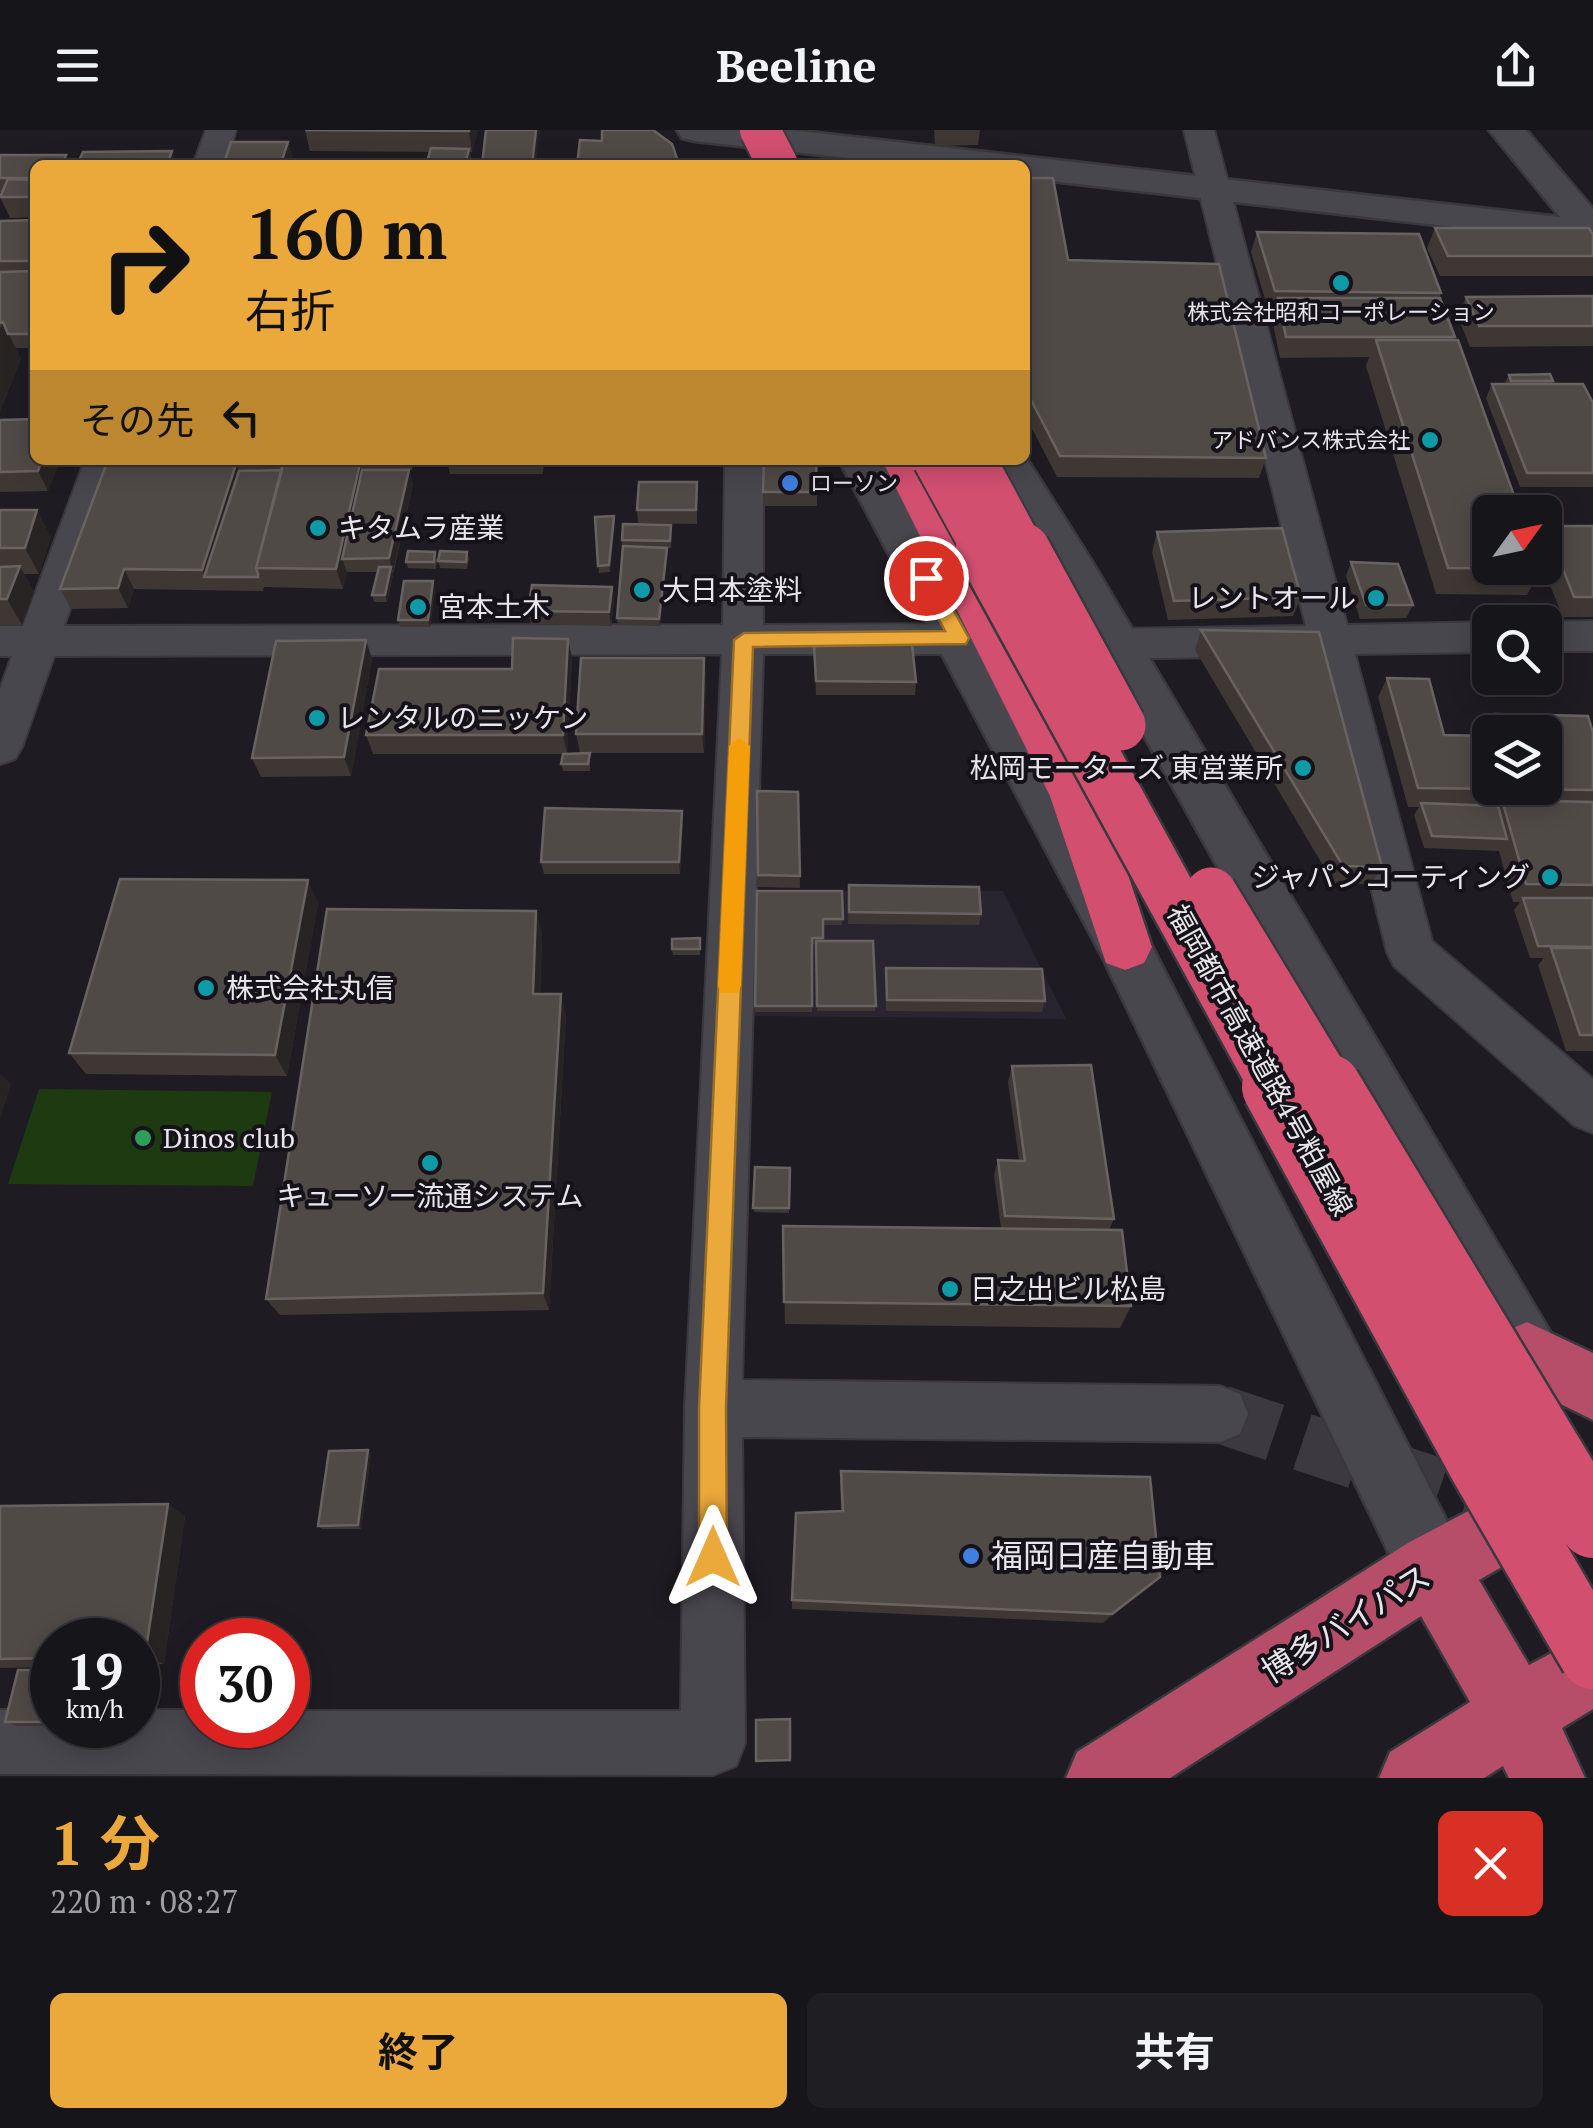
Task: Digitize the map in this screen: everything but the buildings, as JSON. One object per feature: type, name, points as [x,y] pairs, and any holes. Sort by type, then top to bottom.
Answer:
[{"type":"highway","points":[[712,130],[748,160]]},
{"type":"highway","points":[[760,130],[775,160]]},
{"type":"highway","points":[[907,465],[1076,796],[1124,948]]},
{"type":"highway","name":"福岡都市高速道路4号粕屋線","points":[[935,465],[1482,1465],[1593,1656]]},
{"type":"highway","name":"福岡都市高速道路4号粕屋線","points":[[979,465],[1238,943],[1593,1525]]},
{"type":"highway","points":[[1526,1354],[1593,1387]]},
{"type":"highway","name":"博多バイパス","points":[[1103,1778],[1433,1568],[1593,1477]]},
{"type":"highway","points":[[1433,1568],[1517,1715],[1548,1778]]},
{"type":"highway","points":[[1416,1778],[1593,1667]]},
{"type":"street","points":[[211,160],[222,130]]},
{"type":"street","points":[[722,160],[712,130],[824,147],[957,160]]},
{"type":"street","points":[[1199,130],[1411,952],[1593,1110]]},
{"type":"street","points":[[1507,130],[1593,233]]},
{"type":"street","points":[[1030,168],[1593,233]]},
{"type":"street","points":[[0,748],[20,640],[102,465]]},
{"type":"street","points":[[0,1742],[713,1760],[713,1408],[744,640],[744,465]]},
{"type":"street","points":[[864,465],[1124,948],[1433,1568]]},
{"type":"street","points":[[1009,465],[1526,1354],[1593,1461]]},
{"type":"street","points":[[1116,644],[1472,636]]},
{"type":"street","points":[[1562,636],[1593,636]]},
{"type":"street","points":[[20,640],[959,638]]},
{"type":"street","points":[[713,1408],[1220,1414]]},
{"type":"shaded area","points":[[750,891],[1003,891],[1066,1019],[749,1016]]},
{"type":"green space","name":"Dinos club","points":[[39,1089],[272,1092],[253,1186],[8,1184]]},
{"type":"tunnel","points":[[1220,1414],[1520,1515]]},
{"type":"slow traffic","points":[[729,986],[739,746]]},
{"type":"place","name":"株式会社昭和コーポレーション","points":[[1341,283]]},
{"type":"place","name":"アドバンス株式会社","points":[[1430,440]]},
{"type":"place","name":"ローソン","points":[[790,483]]},
{"type":"place","name":"キタムラ産業","points":[[318,528]]},
{"type":"place","name":"大日本塗料","points":[[642,590]]},
{"type":"place","name":"レントオール","points":[[1376,598]]},
{"type":"place","name":"宮本土木","points":[[418,607]]},
{"type":"place","name":"レンタルのニッケン","points":[[317,718]]},
{"type":"place","name":"松岡モーターズ 東営業所","points":[[1303,768]]},
{"type":"place","name":"ジャパンコーティング","points":[[1550,877]]},
{"type":"place","name":"株式会社丸信","points":[[206,988]]},
{"type":"place","name":"Dinos club","points":[[143,1138]]},
{"type":"place","name":"キューソー流通システム","points":[[430,1163]]},
{"type":"place","name":"日之出ビル松島","points":[[950,1289]]},
{"type":"place","name":"福岡日産自動車","points":[[971,1556]]},
{"type":"route","points":[[713,1557],[713,1408],[744,640],[959,638],[926,578]]}]
